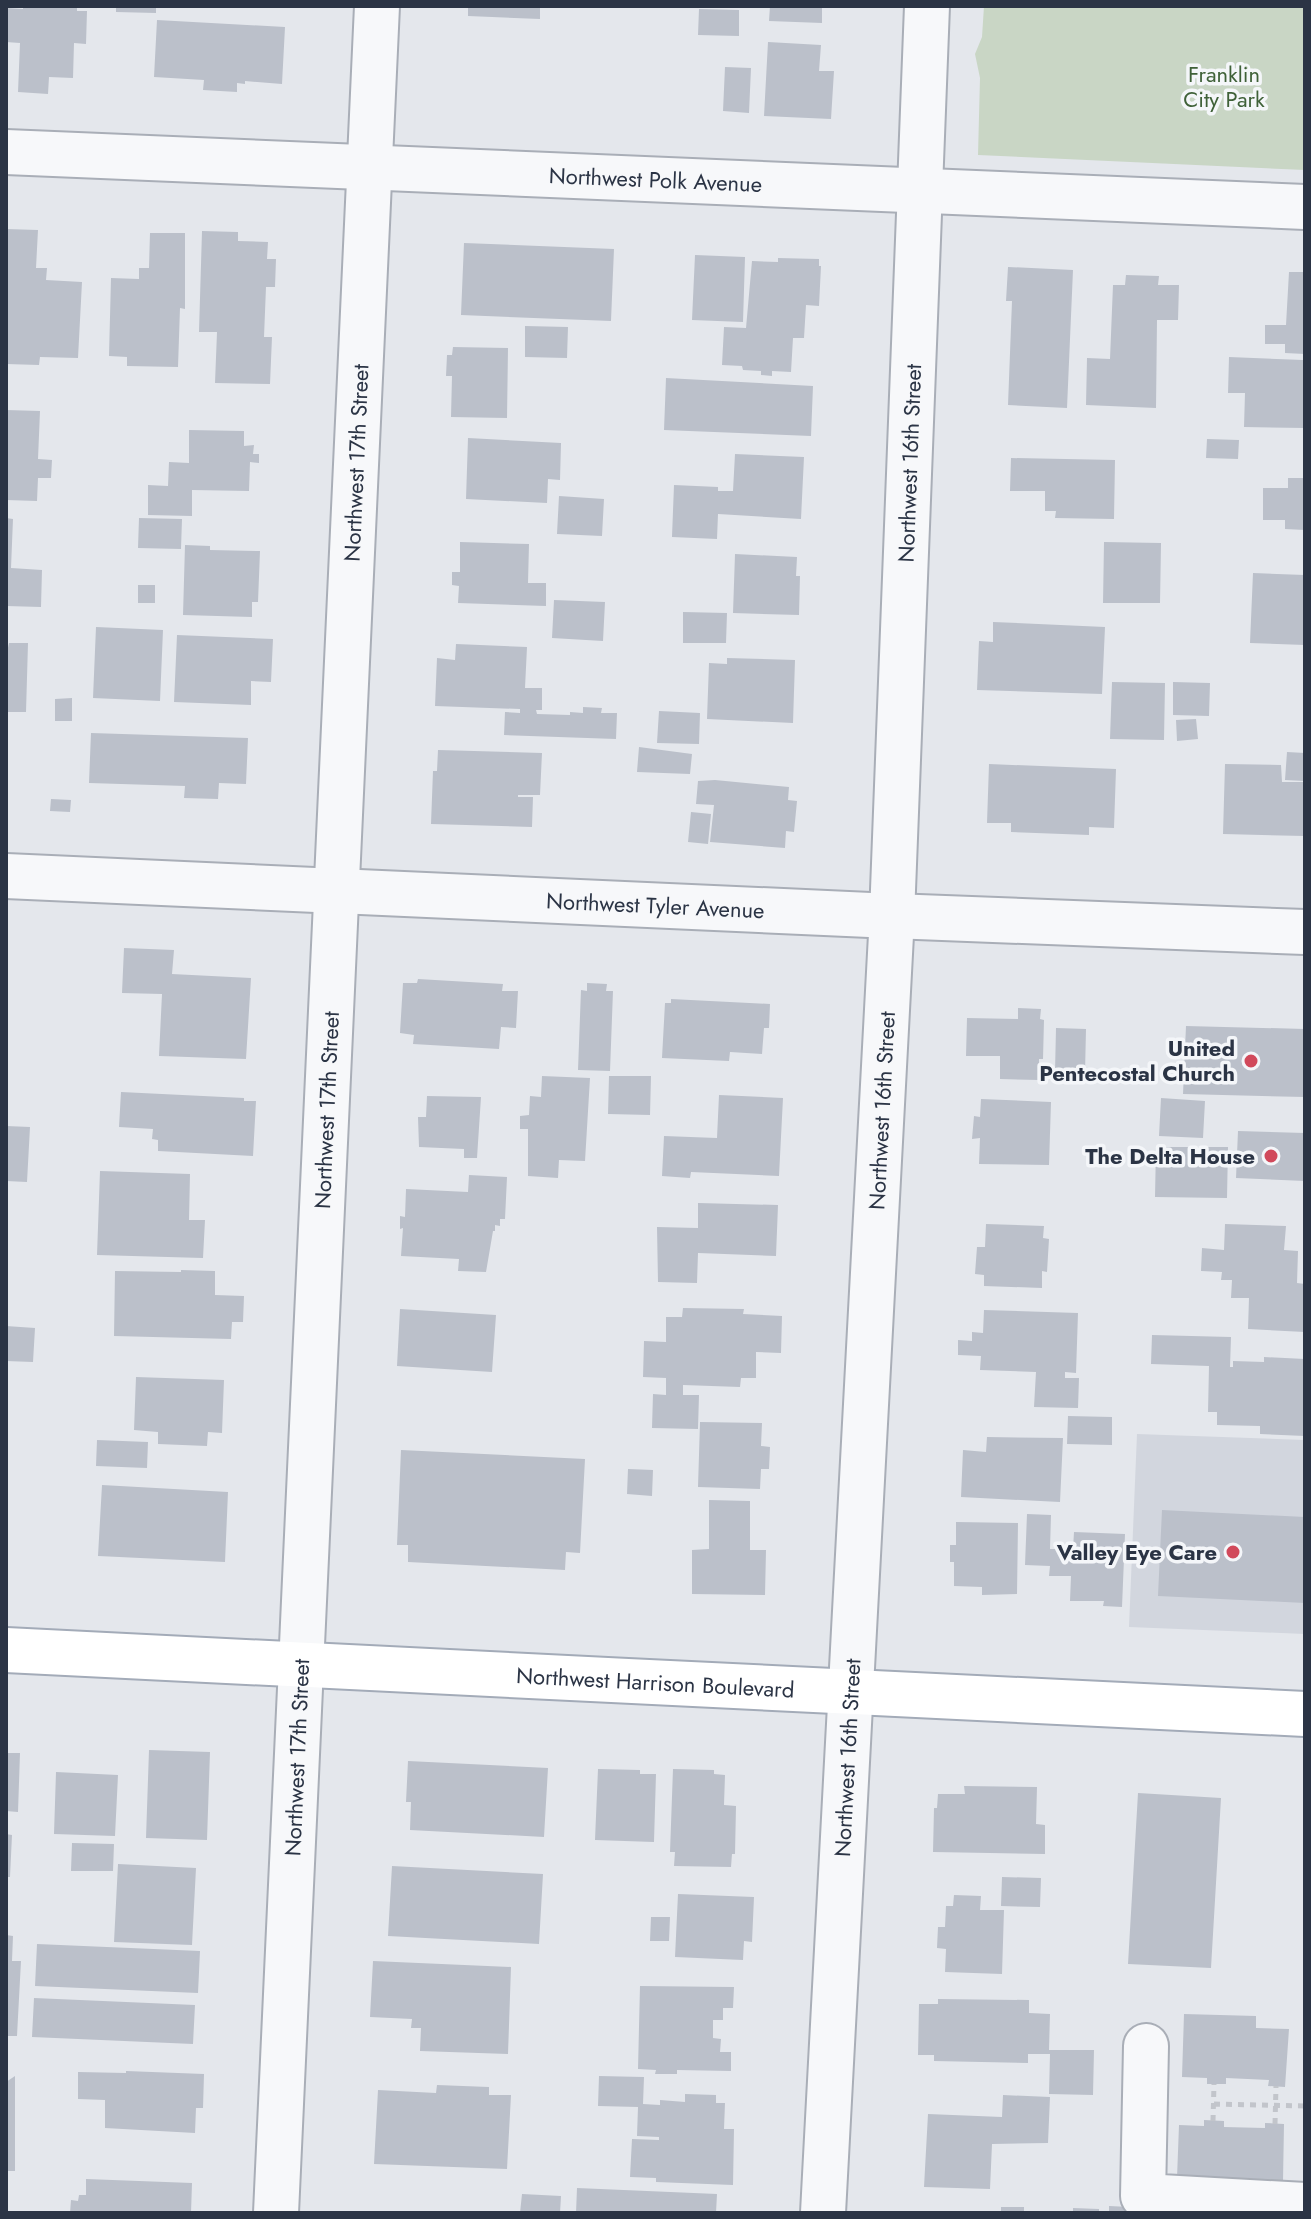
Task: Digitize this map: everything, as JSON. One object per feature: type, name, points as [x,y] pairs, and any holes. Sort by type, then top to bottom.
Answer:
[{"type":"main road","name":"Northwest Harrison Boulevard","points":[[6,1650],[1305,1714]]},
{"type":"street","name":"Northwest 17th Street","points":[[276,2213],[377,6]]},
{"type":"street","name":"Northwest 16th Street","points":[[823,2213],[892,916],[927,6]]},
{"type":"street","name":"Northwest Polk Avenue","points":[[6,152],[1305,207]]},
{"type":"street","name":"Northwest Tyler Avenue","points":[[6,876],[1305,932]]},
{"type":"street","points":[[1146,2046],[1143,2196],[1305,2205]]},
{"type":"path","points":[[1213,2121],[1214,2084]]},
{"type":"path","points":[[1275,2124],[1276,2086]]},
{"type":"path","points":[[1214,2104],[1305,2106]]},
{"type":"shaded area","points":[[1137,1434],[1305,1440],[1305,1634],[1129,1627]]},
{"type":"green space","name":"Franklin City Park","points":[[984,6],[1305,6],[1305,170],[978,155],[980,78],[975,54],[982,37]]},
{"type":"building","points":[[23,6],[77,6],[77,11],[87,11],[86,44],[74,43],[73,78],[49,77],[48,94],[18,92],[20,43],[6,42],[6,8],[23,9]]},
{"type":"building","points":[[116,6],[156,6],[156,13],[116,12]]},
{"type":"building","points":[[468,6],[540,6],[540,19],[468,16]]},
{"type":"building","points":[[770,6],[822,6],[822,23],[769,21]]},
{"type":"building","points":[[699,9],[739,10],[739,36],[698,35]]},
{"type":"building","points":[[157,20],[285,27],[282,84],[245,81],[245,84],[237,83],[237,92],[203,90],[204,80],[154,77]]},
{"type":"building","points":[[768,42],[821,45],[819,71],[834,71],[831,119],[764,116]]},
{"type":"building","points":[[725,67],[751,68],[749,113],[723,111]]},
{"type":"building","points":[[6,229],[38,230],[36,268],[47,268],[46,280],[82,282],[78,358],[40,357],[39,365],[6,364]]},
{"type":"building","points":[[202,231],[238,232],[238,241],[268,242],[267,259],[276,259],[275,287],[266,287],[264,337],[272,337],[270,384],[215,383],[217,332],[199,332]]},
{"type":"building","points":[[150,233],[185,233],[185,309],[180,308],[178,367],[127,366],[127,357],[109,356],[111,278],[139,279],[139,268],[149,268]]},
{"type":"building","points":[[464,243],[614,249],[611,321],[461,315]]},
{"type":"building","points":[[695,255],[745,257],[743,322],[692,320]]},
{"type":"building","points":[[778,258],[819,259],[821,266],[819,306],[806,305],[804,338],[793,338],[791,372],[772,371],[772,376],[761,375],[761,371],[743,370],[742,366],[722,365],[724,327],[746,328],[752,261],[778,262]]},
{"type":"building","points":[[1008,267],[1073,270],[1067,408],[1008,405],[1012,301],[1006,301]]},
{"type":"building","points":[[1289,272],[1305,272],[1305,354],[1285,353],[1285,344],[1265,344],[1265,325],[1286,325]]},
{"type":"building","points":[[1126,275],[1159,276],[1158,285],[1179,285],[1178,320],[1157,320],[1156,408],[1086,405],[1087,358],[1110,359],[1113,285],[1125,285]]},
{"type":"building","points":[[525,326],[568,327],[567,358],[525,357]]},
{"type":"building","points":[[453,347],[508,348],[507,418],[451,417],[452,376],[446,376],[447,355],[452,355]]},
{"type":"building","points":[[1229,357],[1303,360],[1305,428],[1244,427],[1245,393],[1228,393]]},
{"type":"building","points":[[666,378],[813,386],[811,436],[664,430]]},
{"type":"building","points":[[6,410],[40,411],[38,459],[52,460],[51,478],[38,478],[37,501],[6,500]]},
{"type":"building","points":[[189,430],[244,431],[244,446],[254,445],[253,454],[259,454],[259,463],[250,462],[249,491],[192,490],[192,516],[148,515],[148,485],[168,486],[169,462],[189,463]]},
{"type":"building","points":[[468,438],[561,443],[560,480],[548,479],[547,503],[466,499]]},
{"type":"building","points":[[1207,439],[1239,440],[1238,459],[1206,458]]},
{"type":"building","points":[[735,454],[804,457],[801,519],[718,514],[717,539],[672,537],[674,485],[718,487],[718,491],[733,491]]},
{"type":"building","points":[[1011,458],[1115,460],[1114,519],[1055,518],[1056,511],[1045,511],[1045,491],[1010,491]]},
{"type":"building","points":[[1288,478],[1305,478],[1305,530],[1285,529],[1285,520],[1263,520],[1263,488],[1288,488]]},
{"type":"building","points":[[559,496],[604,499],[602,536],[557,534]]},
{"type":"building","points":[[6,518],[13,519],[11,568],[42,570],[41,607],[6,606]]},
{"type":"building","points":[[139,518],[182,519],[181,549],[138,548]]},
{"type":"building","points":[[460,542],[529,544],[528,583],[546,583],[546,606],[458,603],[459,586],[452,585],[452,572],[460,572]]},
{"type":"building","points":[[1104,542],[1161,543],[1160,603],[1103,603]]},
{"type":"building","points":[[185,545],[210,546],[210,550],[260,551],[258,602],[252,602],[252,617],[183,615]]},
{"type":"building","points":[[735,554],[797,557],[799,615],[733,613]]},
{"type":"building","points":[[1253,573],[1305,575],[1305,645],[1250,643]]},
{"type":"building","points":[[138,585],[155,585],[155,603],[138,603]]},
{"type":"building","points":[[554,600],[605,602],[603,641],[552,638]]},
{"type":"building","points":[[683,612],[727,613],[726,643],[683,643]]},
{"type":"building","points":[[993,622],[1105,627],[1102,694],[977,690],[979,641],[993,642]]},
{"type":"building","points":[[96,627],[163,630],[160,701],[93,698]]},
{"type":"building","points":[[177,635],[273,639],[271,682],[251,681],[251,705],[174,702]]},
{"type":"building","points":[[9,643],[28,643],[26,712],[6,712]]},
{"type":"building","points":[[456,644],[527,647],[525,688],[542,688],[542,710],[536,710],[537,714],[570,715],[570,712],[583,713],[583,707],[602,708],[601,713],[617,713],[616,739],[504,735],[505,712],[520,713],[520,709],[435,706],[437,658],[455,660]]},
{"type":"building","points":[[727,658],[795,660],[793,723],[707,719],[709,663],[727,664]]},
{"type":"building","points":[[1112,682],[1165,683],[1164,740],[1110,739]]},
{"type":"building","points":[[1173,682],[1210,683],[1209,716],[1173,715]]},
{"type":"building","points":[[72,698],[72,721],[55,721],[55,699]]},
{"type":"building","points":[[659,711],[700,713],[699,744],[657,743]]},
{"type":"building","points":[[1196,719],[1198,739],[1177,741],[1176,720]]},
{"type":"building","points":[[91,733],[248,738],[246,784],[219,783],[218,799],[184,798],[185,786],[89,783]]},
{"type":"building","points":[[639,747],[692,754],[690,774],[637,772]]},
{"type":"building","points":[[438,750],[542,753],[540,795],[518,795],[533,797],[532,827],[431,824],[433,771],[437,771]]},
{"type":"building","points":[[1287,752],[1305,753],[1305,781],[1285,780]]},
{"type":"building","points":[[989,764],[1116,769],[1114,828],[1089,827],[1089,835],[1011,832],[1011,823],[987,823]]},
{"type":"building","points":[[1225,764],[1281,765],[1282,782],[1305,782],[1305,836],[1223,834]]},
{"type":"building","points":[[698,781],[789,787],[788,800],[797,801],[794,832],[786,831],[785,848],[710,842],[714,805],[696,804]]},
{"type":"building","points":[[51,799],[71,800],[70,812],[50,811]]},
{"type":"building","points":[[691,812],[711,814],[708,844],[688,842]]},
{"type":"building","points":[[124,948],[174,950],[172,974],[251,978],[246,1059],[159,1056],[162,994],[122,993]]},
{"type":"building","points":[[418,979],[503,984],[502,991],[518,991],[516,1028],[501,1027],[499,1049],[413,1044],[414,1035],[400,1033],[403,983],[417,983]]},
{"type":"building","points":[[587,983],[607,984],[606,991],[613,991],[610,1071],[578,1070],[581,990],[587,991]]},
{"type":"building","points":[[671,999],[770,1004],[769,1028],[764,1028],[762,1054],[730,1052],[729,1061],[662,1058],[665,1003],[671,1003]]},
{"type":"building","points":[[1018,1008],[1041,1009],[1040,1019],[1044,1020],[1043,1059],[1039,1059],[1039,1080],[1000,1079],[1000,1056],[966,1056],[967,1018],[1018,1019]]},
{"type":"building","points":[[1186,1026],[1305,1029],[1305,1097],[1183,1094]]},
{"type":"building","points":[[1056,1028],[1086,1029],[1085,1073],[1055,1072]]},
{"type":"building","points":[[542,1076],[590,1078],[585,1161],[559,1160],[558,1178],[528,1176],[528,1129],[520,1129],[520,1116],[529,1115],[530,1096],[541,1097]]},
{"type":"building","points":[[609,1076],[651,1076],[650,1115],[608,1114]]},
{"type":"building","points":[[121,1092],[256,1101],[253,1156],[158,1151],[158,1140],[152,1139],[153,1129],[119,1127]]},
{"type":"building","points":[[719,1095],[783,1098],[779,1176],[691,1172],[690,1178],[662,1176],[664,1136],[717,1138]]},
{"type":"building","points":[[427,1096],[481,1097],[477,1158],[464,1158],[464,1149],[419,1147],[418,1117],[426,1117]]},
{"type":"building","points":[[1161,1098],[1205,1101],[1203,1138],[1159,1136]]},
{"type":"building","points":[[981,1099],[1051,1102],[1049,1165],[979,1164],[980,1138],[972,1139],[974,1116],[980,1117]]},
{"type":"building","points":[[6,1126],[30,1127],[27,1182],[6,1181]]},
{"type":"building","name":"The Delta House","points":[[1238,1131],[1305,1133],[1305,1181],[1236,1178]]},
{"type":"building","points":[[1156,1147],[1228,1147],[1227,1198],[1155,1197]]},
{"type":"building","points":[[100,1171],[190,1174],[189,1220],[205,1220],[203,1258],[97,1255]]},
{"type":"building","points":[[469,1175],[507,1177],[505,1219],[500,1219],[500,1226],[495,1225],[486,1272],[458,1271],[459,1259],[401,1256],[403,1228],[400,1229],[400,1216],[405,1217],[406,1189],[468,1192]]},
{"type":"building","points":[[698,1203],[778,1205],[776,1256],[698,1253],[697,1283],[658,1282],[657,1227],[698,1228]]},
{"type":"building","points":[[986,1224],[1044,1226],[1043,1238],[1049,1239],[1047,1272],[1042,1271],[1042,1288],[984,1286],[984,1275],[975,1274],[977,1247],[985,1247]]},
{"type":"building","points":[[1225,1224],[1286,1226],[1284,1250],[1298,1251],[1297,1283],[1305,1284],[1305,1332],[1248,1329],[1249,1298],[1231,1298],[1232,1280],[1221,1280],[1222,1272],[1201,1271],[1202,1248],[1224,1250]]},
{"type":"building","points":[[115,1271],[215,1271],[215,1295],[244,1296],[243,1322],[232,1322],[231,1339],[114,1336]]},
{"type":"building","points":[[683,1308],[744,1309],[743,1314],[782,1316],[781,1353],[756,1352],[756,1378],[741,1378],[740,1387],[683,1385],[683,1395],[699,1395],[698,1429],[652,1428],[653,1394],[666,1395],[666,1378],[643,1377],[644,1341],[666,1342],[666,1317],[682,1317]]},
{"type":"building","points":[[400,1309],[496,1315],[492,1372],[397,1366]]},
{"type":"building","points":[[984,1310],[1078,1313],[1076,1373],[1065,1372],[1065,1378],[1079,1378],[1078,1408],[1034,1407],[1036,1372],[980,1370],[981,1356],[958,1355],[958,1340],[972,1341],[972,1332],[983,1333]]},
{"type":"building","points":[[6,1326],[35,1328],[33,1362],[6,1361]]},
{"type":"building","points":[[1152,1335],[1231,1337],[1230,1367],[1233,1367],[1233,1361],[1264,1362],[1264,1357],[1305,1359],[1305,1436],[1260,1434],[1260,1426],[1217,1425],[1217,1412],[1208,1412],[1209,1366],[1151,1364]]},
{"type":"building","points":[[136,1377],[224,1380],[222,1433],[208,1432],[207,1446],[158,1444],[158,1432],[134,1430]]},
{"type":"building","points":[[1068,1416],[1112,1417],[1112,1445],[1067,1444]]},
{"type":"building","points":[[700,1422],[762,1423],[761,1446],[770,1447],[769,1469],[761,1469],[760,1489],[698,1487]]},
{"type":"building","points":[[987,1437],[1063,1438],[1060,1502],[961,1497],[963,1450],[986,1452]]},
{"type":"building","points":[[97,1440],[148,1442],[147,1468],[96,1466]]},
{"type":"building","points":[[401,1450],[585,1459],[580,1553],[566,1552],[565,1570],[408,1562],[408,1545],[397,1545]]},
{"type":"building","points":[[628,1469],[653,1470],[652,1496],[627,1494]]},
{"type":"building","points":[[102,1485],[228,1492],[225,1562],[98,1556]]},
{"type":"building","points":[[709,1500],[750,1501],[750,1550],[766,1550],[765,1595],[692,1594],[692,1550],[709,1549]]},
{"type":"building","points":[[1162,1510],[1305,1517],[1305,1603],[1158,1596]]},
{"type":"building","points":[[1027,1514],[1051,1515],[1050,1549],[1073,1549],[1074,1532],[1125,1534],[1122,1607],[1103,1606],[1104,1601],[1070,1601],[1071,1576],[1049,1576],[1050,1566],[1025,1565]]},
{"type":"building","points":[[956,1522],[1018,1523],[1017,1594],[982,1595],[982,1587],[954,1586],[950,1545],[956,1545]]},
{"type":"building","points":[[149,1750],[210,1752],[207,1840],[146,1838]]},
{"type":"building","points":[[6,1753],[20,1753],[18,1812],[6,1811]]},
{"type":"building","points":[[408,1761],[548,1768],[544,1837],[410,1830],[411,1802],[406,1802]]},
{"type":"building","points":[[598,1769],[640,1770],[640,1774],[656,1774],[654,1842],[595,1840]]},
{"type":"building","points":[[673,1769],[714,1770],[714,1774],[725,1775],[724,1805],[736,1806],[735,1854],[732,1854],[731,1867],[674,1866],[675,1852],[670,1852]]},
{"type":"building","points":[[56,1772],[118,1775],[115,1836],[54,1834]]},
{"type":"building","points":[[964,1786],[1037,1787],[1036,1824],[1045,1825],[1045,1854],[933,1852],[934,1808],[937,1808],[938,1794],[965,1794]]},
{"type":"building","points":[[1138,1793],[1221,1798],[1211,1968],[1128,1964]]},
{"type":"building","points":[[6,1834],[12,1835],[10,1877],[6,1877]]},
{"type":"building","points":[[72,1843],[114,1844],[113,1871],[71,1871]]},
{"type":"building","points":[[118,1864],[196,1868],[192,1945],[114,1942]]},
{"type":"building","points":[[392,1866],[543,1874],[539,1944],[388,1936]]},
{"type":"building","points":[[1002,1877],[1041,1878],[1040,1907],[1001,1906]]},
{"type":"building","points":[[678,1894],[754,1897],[752,1942],[744,1941],[743,1960],[675,1957]]},
{"type":"building","points":[[954,1895],[981,1896],[980,1910],[1004,1910],[1002,1974],[945,1972],[946,1949],[937,1948],[938,1927],[945,1927],[946,1906],[953,1906]]},
{"type":"building","points":[[651,1917],[670,1917],[669,1941],[650,1941]]},
{"type":"building","points":[[6,1935],[13,1936],[12,1961],[21,1961],[17,2036],[6,2036]]},
{"type":"building","points":[[37,1944],[200,1951],[198,1993],[35,1986]]},
{"type":"building","points":[[373,1961],[511,1967],[508,2054],[420,2051],[421,2028],[411,2028],[412,2019],[370,2017]]},
{"type":"building","points":[[640,1986],[734,1987],[733,2008],[723,2008],[723,2020],[713,2020],[713,2038],[721,2039],[720,2052],[731,2052],[731,2071],[677,2070],[677,2074],[655,2074],[656,2070],[638,2069]]},
{"type":"building","points":[[34,1998],[195,2005],[193,2044],[32,2037]]},
{"type":"building","points":[[938,1999],[1029,2000],[1029,2013],[1050,2014],[1049,2050],[1094,2050],[1093,2095],[1049,2094],[1050,2054],[1028,2054],[1028,2063],[934,2061],[934,2055],[918,2055],[919,2004],[938,2004]]},
{"type":"building","points":[[1184,2014],[1256,2016],[1256,2028],[1289,2029],[1285,2087],[1268,2086],[1269,2080],[1226,2078],[1226,2084],[1207,2084],[1207,2078],[1182,2077]]},
{"type":"building","points":[[78,2072],[204,2074],[203,2108],[196,2108],[195,2133],[105,2128],[105,2100],[78,2099]]},
{"type":"building","points":[[15,2076],[15,2171],[6,2171],[6,2082]]},
{"type":"building","points":[[599,2076],[644,2077],[643,2104],[660,2105],[660,2100],[685,2102],[685,2094],[716,2095],[716,2103],[725,2103],[724,2129],[734,2129],[733,2185],[656,2182],[656,2178],[630,2177],[632,2139],[659,2140],[659,2137],[637,2136],[638,2107],[598,2106]]},
{"type":"building","points":[[437,2085],[489,2087],[489,2095],[511,2095],[507,2169],[374,2164],[378,2090],[436,2093]]},
{"type":"building","points":[[1003,2095],[1050,2097],[1048,2143],[992,2144],[990,2189],[924,2187],[928,2114],[1002,2117]]},
{"type":"building","points":[[1204,2120],[1224,2121],[1224,2127],[1265,2128],[1265,2123],[1284,2124],[1283,2181],[1177,2178],[1179,2125],[1204,2126]]},
{"type":"building","points":[[86,2179],[192,2183],[191,2213],[70,2213],[71,2200],[78,2201],[79,2195],[86,2195]]},
{"type":"building","points":[[577,2188],[717,2194],[716,2213],[576,2213]]},
{"type":"building","points":[[522,2194],[561,2196],[560,2213],[520,2213]]},
{"type":"building","points":[[1109,2206],[1171,2209],[1171,2213],[1109,2213]]},
{"type":"building","points":[[1001,2207],[1024,2207],[1024,2213],[1001,2213]]},
{"type":"building","points":[[1073,2208],[1099,2209],[1099,2213],[1073,2213]]},
{"type":"place","name":"United Pentecostal Church","points":[[1251,1061]]},
{"type":"place","name":"The Delta House","points":[[1271,1156]]},
{"type":"place","name":"Valley Eye Care","points":[[1233,1552]]}]
